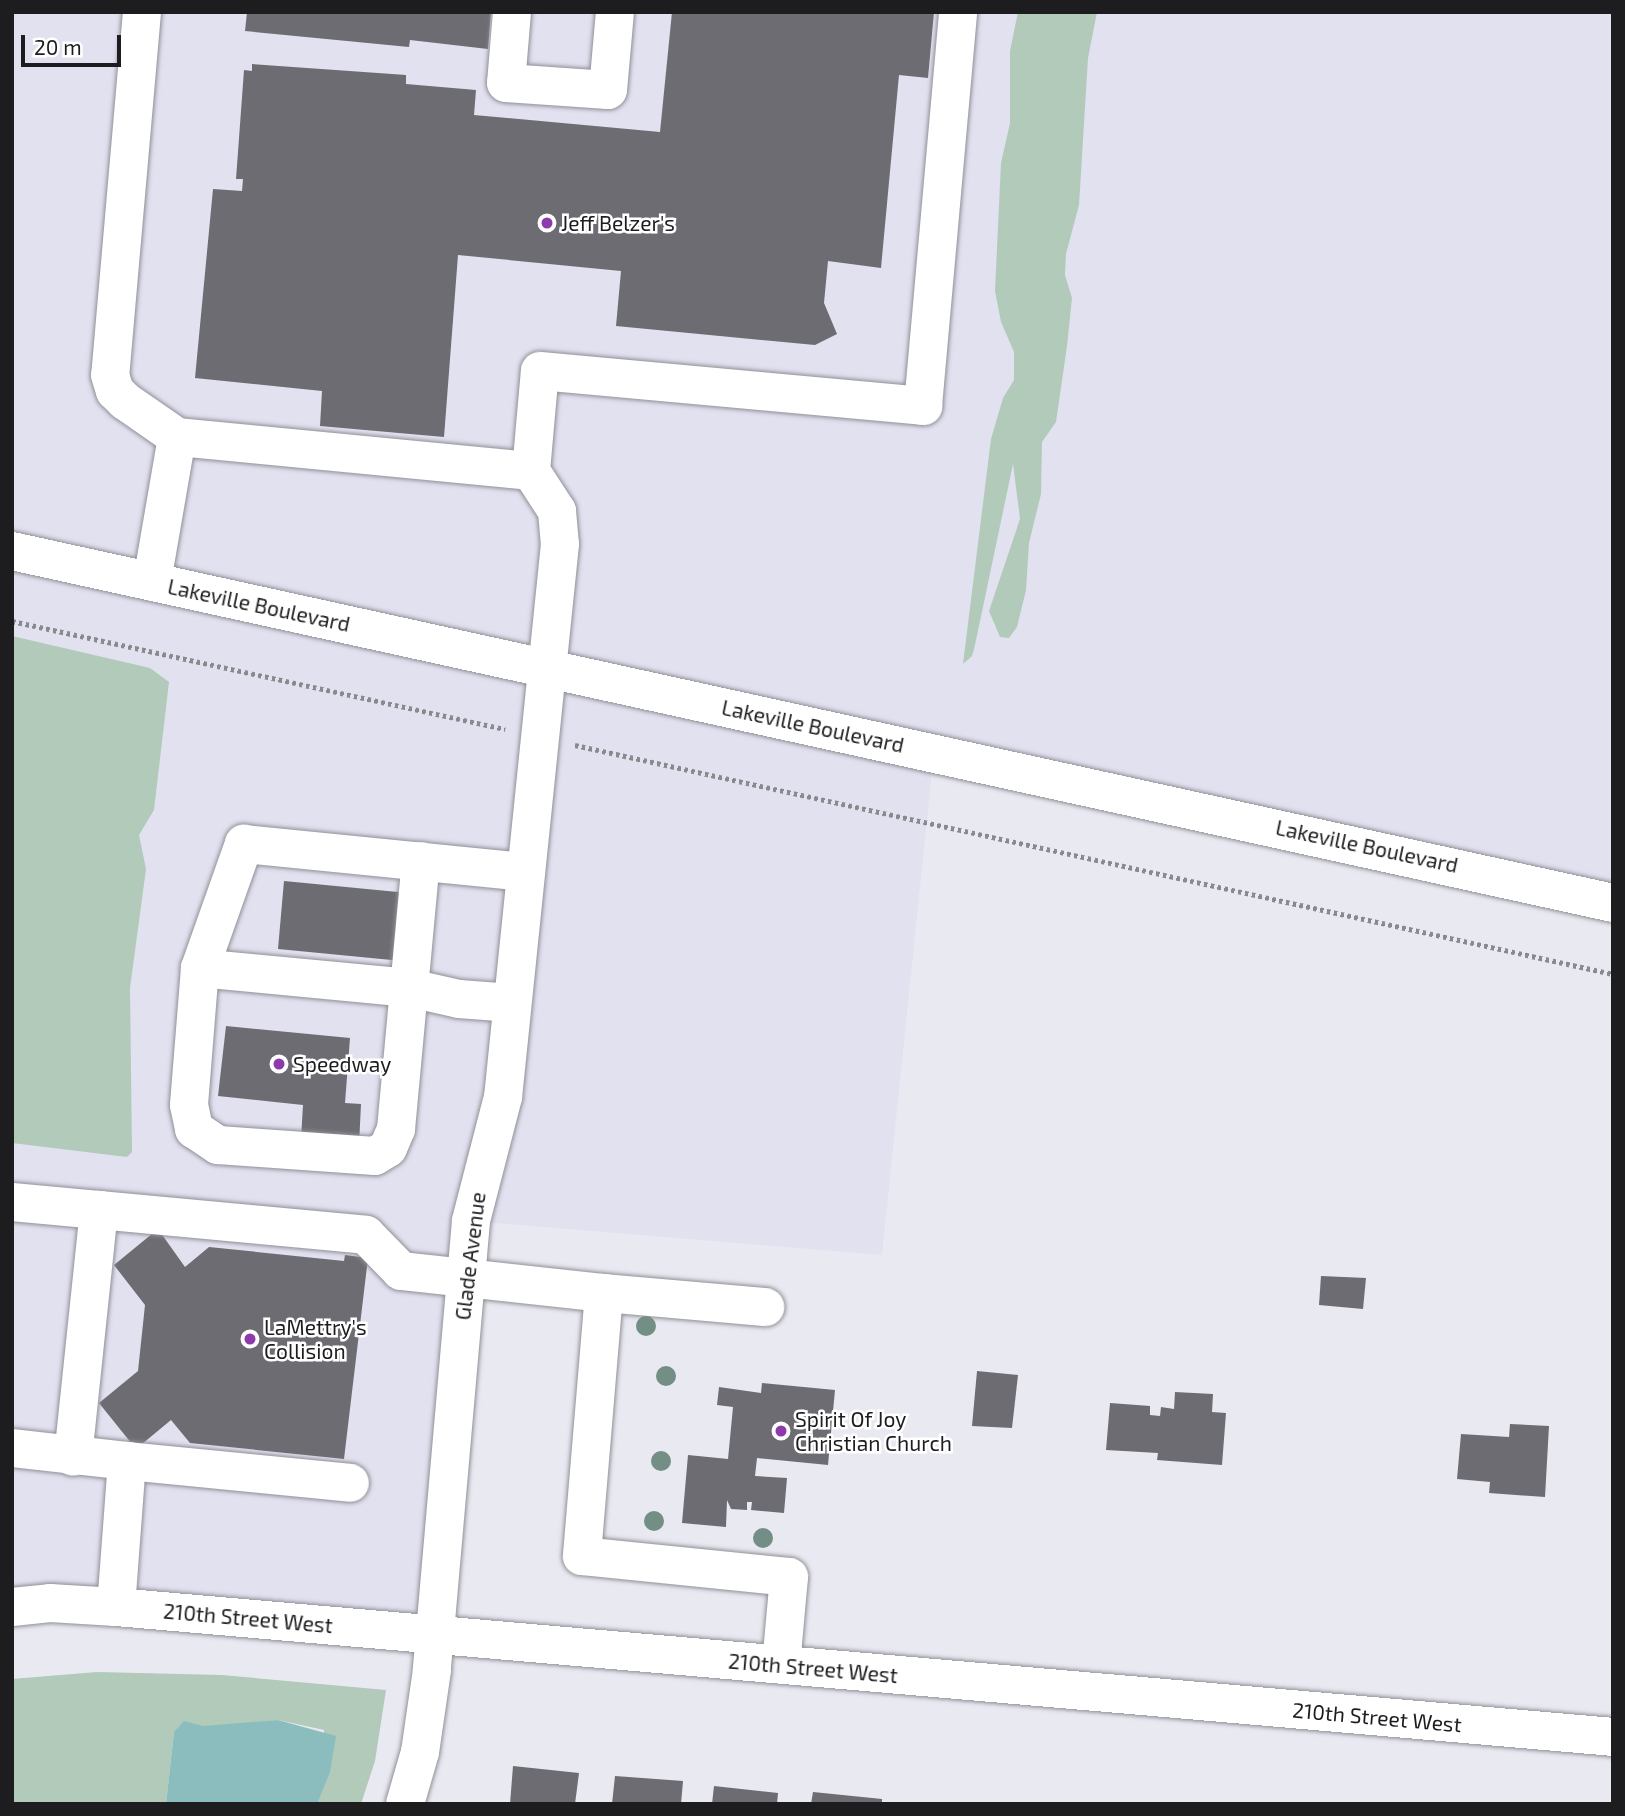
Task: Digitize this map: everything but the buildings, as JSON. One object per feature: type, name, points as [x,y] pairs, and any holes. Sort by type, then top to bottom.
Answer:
[{"type":"street","points":[[142,12],[110,375],[114,391],[177,437],[531,471],[540,371],[923,406],[958,12]]},
{"type":"street","points":[[512,12],[506,83],[608,90],[615,12]]},
{"type":"street","points":[[152,582],[177,437]]},
{"type":"street","name":"Glade Avenue","points":[[404,1804],[425,1724],[465,1278],[474,1203],[503,1097],[547,668],[560,527],[553,499],[531,471]]},
{"type":"street","name":"Lakeville Boulevard","points":[[12,551],[1613,902]]},
{"type":"street","points":[[421,861],[410,988],[391,1144],[375,1156],[361,1158],[218,1145],[194,1129],[189,1105],[200,968],[244,844],[421,861],[525,872]]},
{"type":"street","points":[[200,968],[410,988],[458,999],[512,1003]]},
{"type":"street","points":[[12,1202],[366,1235],[401,1270],[604,1293],[765,1307]]},
{"type":"street","points":[[73,1457],[99,1210]]},
{"type":"street","points":[[604,1293],[582,1556],[789,1577],[781,1665]]},
{"type":"street","points":[[12,1448],[73,1457],[350,1483]]},
{"type":"street","points":[[116,1607],[127,1461]]},
{"type":"street","name":"210th Street West","points":[[12,1607],[50,1603],[116,1607],[1613,1737]]},
{"type":"path","points":[[12,621],[1613,974]]},
{"type":"shaded area","points":[[12,12],[1613,12],[1613,886],[936,733],[882,1255],[471,1221],[435,1634],[12,1598]]},
{"type":"green space","points":[[1018,12],[1097,12],[1088,58],[1079,205],[1066,254],[1065,275],[1072,298],[1067,346],[1056,422],[1042,442],[1041,494],[1029,543],[1026,590],[1017,627],[1009,638],[1000,637],[989,611],[1020,519],[1013,464],[975,645],[972,656],[963,664],[991,439],[1003,398],[1014,380],[1014,352],[1001,322],[995,291],[1001,163],[1010,123],[1010,51]]},
{"type":"green space","points":[[12,636],[150,668],[169,682],[154,810],[139,835],[146,869],[130,988],[132,1152],[127,1157],[12,1143]]},
{"type":"green space","points":[[97,1672],[222,1675],[386,1690],[375,1761],[361,1804],[317,1804],[324,1730],[278,1720],[174,1732],[166,1804],[12,1804],[12,1679]]},
{"type":"water","points":[[278,1720],[336,1736],[330,1772],[317,1804],[166,1804],[174,1732],[184,1721],[203,1726]]},
{"type":"place","name":"Jeff Belzer's","points":[[547,223]]},
{"type":"place","name":"Speedway","points":[[279,1064]]},
{"type":"place","name":"LaMettry's Collision","points":[[250,1339]]},
{"type":"place","name":"Spirit Of Joy Christian Church","points":[[781,1431]]}]
